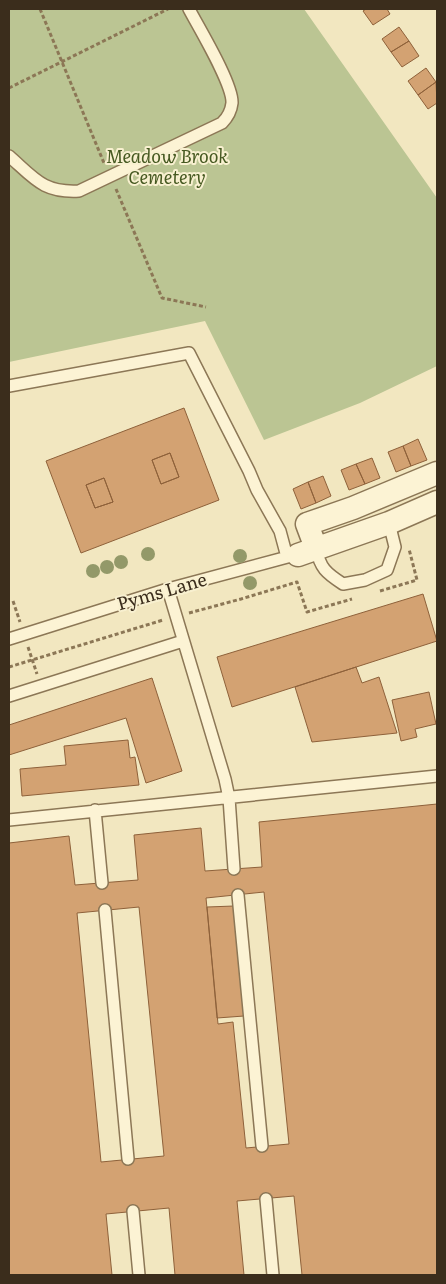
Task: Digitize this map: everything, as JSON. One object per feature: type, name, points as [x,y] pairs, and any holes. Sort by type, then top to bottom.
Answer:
[{"type":"street","points":[[300,553],[306,524],[353,508],[437,474]]},
{"type":"street","name":"Pyms Lane","points":[[300,553],[389,522],[437,502]]},
{"type":"lane","points":[[9,156],[42,185],[53,190],[79,191],[222,123],[230,115],[232,102],[229,87],[188,9]]},
{"type":"lane","points":[[9,386],[189,353],[280,531],[300,553],[319,561],[328,574],[343,584],[365,580],[386,570],[395,547],[389,522]]},
{"type":"lane","name":"Pyms Lane","points":[[9,639],[168,589],[300,553]]},
{"type":"lane","points":[[168,589],[220,760],[229,798],[234,869]]},
{"type":"lane","points":[[9,696],[183,641]]},
{"type":"lane","points":[[9,820],[437,776]]},
{"type":"lane","points":[[95,810],[102,883]]},
{"type":"lane","points":[[238,895],[262,1146]]},
{"type":"lane","points":[[105,910],[128,1159]]},
{"type":"lane","points":[[266,1198],[272,1275]]},
{"type":"lane","points":[[133,1211],[139,1275]]},
{"type":"path","points":[[9,88],[168,9]]},
{"type":"path","points":[[9,667],[175,616],[297,582]]},
{"type":"green space","name":"Meadow Brook Cemetery","points":[[9,9],[304,9],[437,198],[437,366],[360,403],[264,440],[205,321],[9,362]]},
{"type":"building","points":[[366,9],[387,9],[390,14],[373,25],[363,11]]},
{"type":"building","points":[[399,27],[409,41],[391,52],[382,39]]},
{"type":"building","points":[[409,41],[419,56],[402,67],[391,52]]},
{"type":"building","points":[[426,68],[436,82],[418,95],[408,81]]},
{"type":"building","points":[[436,82],[437,103],[428,109],[418,95]]},
{"type":"building","points":[[184,408],[219,500],[81,553],[46,461]],"holes":[[[170,453],[179,477],[161,484],[152,460]],[[104,478],[113,502],[95,508],[86,485]]]},
{"type":"building","points":[[418,439],[427,460],[411,466],[403,446]]},
{"type":"building","points":[[403,446],[411,466],[396,472],[388,452]]},
{"type":"building","points":[[170,453],[179,477],[161,484],[152,460]]},
{"type":"building","points":[[372,458],[380,478],[365,484],[356,464]]},
{"type":"building","points":[[356,464],[365,484],[349,490],[341,470]]},
{"type":"building","points":[[323,476],[331,496],[316,503],[308,482]]},
{"type":"building","points":[[104,478],[113,502],[95,508],[86,485]]},
{"type":"building","points":[[308,482],[316,503],[301,509],[293,489]]},
{"type":"building","points":[[423,594],[437,641],[232,707],[217,657]]},
{"type":"building","points":[[356,667],[362,683],[379,677],[397,733],[312,742],[295,687]]},
{"type":"building","points":[[152,678],[182,771],[146,783],[126,718],[9,755],[9,725]]},
{"type":"building","points":[[429,692],[436,724],[415,729],[417,737],[401,741],[392,700]]},
{"type":"building","points":[[128,740],[130,758],[135,757],[139,785],[22,796],[20,769],[66,765],[64,746]]},
{"type":"building","points":[[437,804],[437,1275],[302,1275],[294,1196],[237,1201],[244,1275],[175,1275],[169,1208],[106,1214],[112,1275],[9,1275],[9,843],[69,836],[75,885],[138,880],[134,835],[201,828],[205,871],[262,867],[259,822]],"holes":[[[264,892],[289,1144],[246,1148],[233,1022],[218,1024],[206,898]],[[139,907],[164,1156],[101,1162],[77,913]]]},
{"type":"building","points":[[234,906],[244,1016],[217,1018],[207,907]]}]
